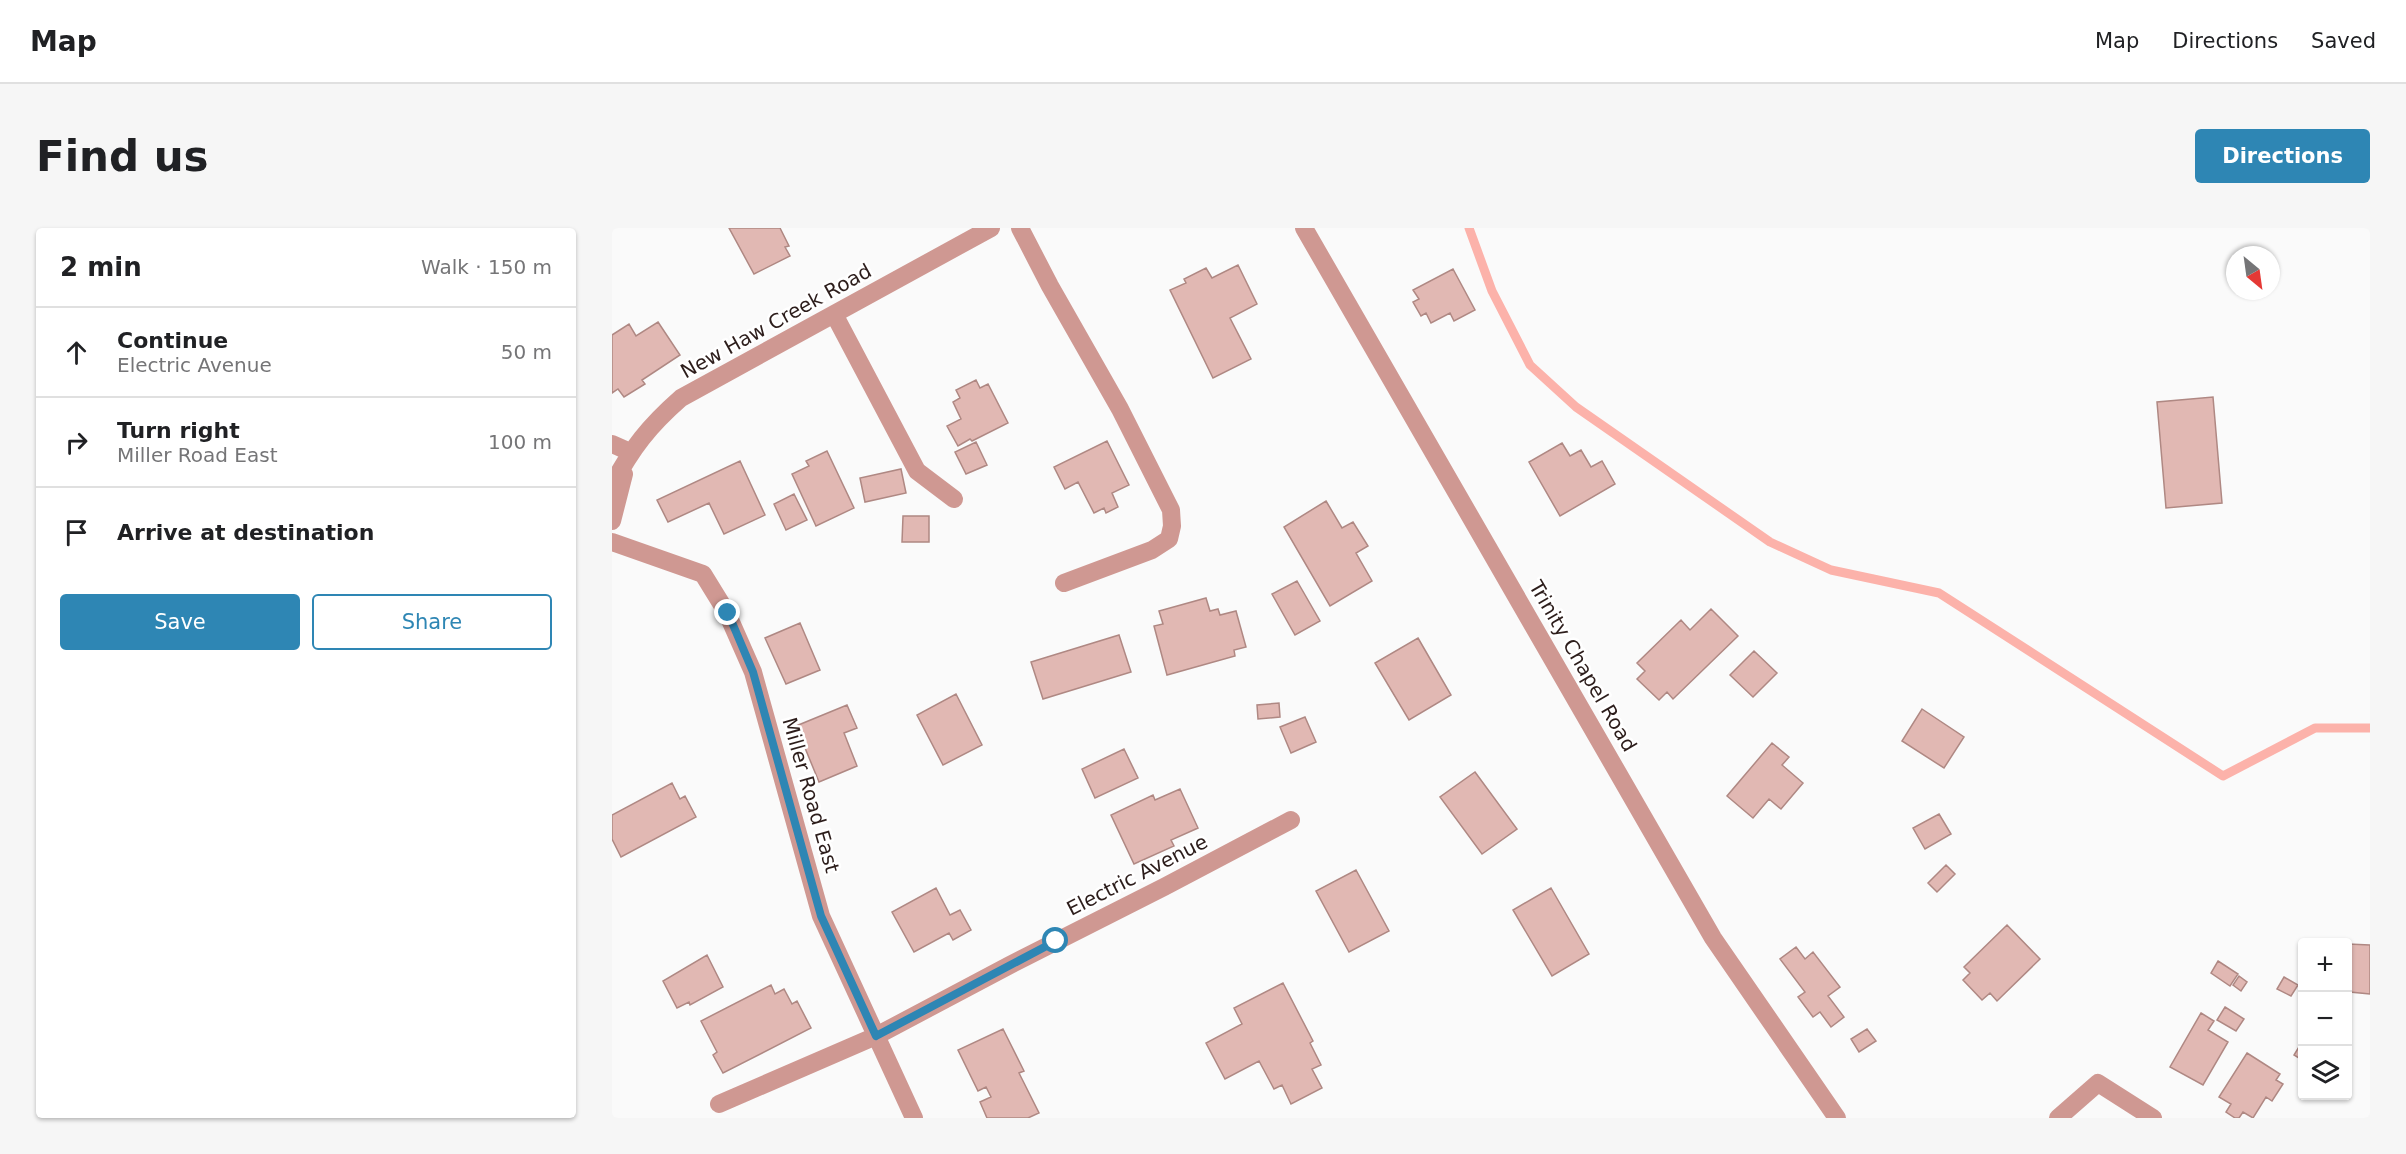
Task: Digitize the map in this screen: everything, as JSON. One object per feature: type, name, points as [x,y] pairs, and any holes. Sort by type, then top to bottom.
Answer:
[{"type":"street","name":"New Haw Creek Road","points":[[612,485],[630,452],[655,421],[681,398],[991,228]]},
{"type":"street","points":[[1020,228],[1120,409],[1171,510],[1172,525],[1169,539],[1152,550],[1064,583]]},
{"type":"street","name":"Trinity Chapel Road","points":[[1304,228],[1713,938],[1837,1118]]},
{"type":"street","points":[[834,314],[917,471],[954,499]]},
{"type":"street","points":[[612,444],[630,452],[612,521]]},
{"type":"street","name":"Miller Road East","points":[[612,542],[703,574],[728,613],[753,672],[821,916],[914,1118]]},
{"type":"street","name":"Electric Avenue","points":[[719,1104],[876,1036],[1010,964],[1292,820]]},
{"type":"street","points":[[2058,1118],[2098,1083],[2153,1118]]},
{"type":"building","points":[[729,228],[780,228],[789,246],[785,247],[790,256],[754,274]]},
{"type":"building","points":[[1238,265],[1257,304],[1230,318],[1251,359],[1213,378],[1170,290],[1186,283],[1184,279],[1206,268],[1212,278]]},
{"type":"building","points":[[1453,269],[1475,310],[1454,321],[1450,313],[1431,323],[1426,313],[1421,316],[1413,302],[1419,299],[1413,290]]},
{"type":"building","points":[[658,322],[680,355],[642,380],[645,384],[624,397],[618,389],[612,393],[612,335],[629,324],[636,336]]},
{"type":"building","points":[[976,380],[980,388],[988,384],[1008,423],[958,446],[947,426],[961,419],[953,402],[960,398],[956,390]]},
{"type":"building","points":[[2213,397],[2222,503],[2166,508],[2157,402]]},
{"type":"building","points":[[1107,441],[1129,485],[1112,493],[1118,507],[1106,513],[1104,508],[1094,513],[1078,482],[1065,489],[1054,467]]},
{"type":"building","points":[[976,442],[987,465],[966,474],[955,452]]},
{"type":"building","points":[[1562,443],[1570,456],[1581,450],[1591,467],[1602,461],[1615,484],[1560,516],[1529,462]]},
{"type":"building","points":[[827,451],[854,508],[816,526],[792,474],[809,466],[806,461]]},
{"type":"building","points":[[740,461],[765,515],[724,534],[709,503],[668,522],[657,500]]},
{"type":"building","points":[[901,469],[906,493],[865,502],[860,478]]},
{"type":"building","points":[[794,494],[807,520],[786,530],[774,504]]},
{"type":"building","points":[[1326,501],[1342,528],[1353,522],[1368,546],[1356,553],[1372,581],[1330,606],[1284,527]]},
{"type":"building","points":[[903,516],[929,516],[929,542],[902,542]]},
{"type":"building","points":[[1297,581],[1320,621],[1295,635],[1272,594]]},
{"type":"building","points":[[1206,598],[1210,611],[1218,609],[1220,615],[1236,611],[1246,647],[1234,650],[1235,656],[1167,675],[1154,626],[1163,624],[1159,611]]},
{"type":"building","points":[[1711,609],[1738,636],[1673,699],[1667,692],[1659,700],[1637,679],[1645,671],[1637,663],[1681,620],[1690,630]]},
{"type":"building","points":[[800,623],[820,670],[786,684],[765,638]]},
{"type":"building","points":[[1119,635],[1131,672],[1043,699],[1031,662]]},
{"type":"building","points":[[1418,638],[1451,695],[1409,720],[1375,663]]},
{"type":"building","points":[[1754,651],[1777,673],[1753,697],[1730,675]]},
{"type":"building","points":[[956,694],[982,745],[943,765],[917,715]]},
{"type":"building","points":[[1279,703],[1280,717],[1258,719],[1257,705]]},
{"type":"building","points":[[847,705],[857,728],[844,733],[857,766],[819,782],[796,726]]},
{"type":"building","points":[[1922,709],[1964,737],[1944,768],[1902,741]]},
{"type":"building","points":[[1305,717],[1316,742],[1291,753],[1280,727]]},
{"type":"building","points":[[1772,743],[1789,757],[1782,765],[1803,783],[1781,809],[1769,799],[1753,818],[1727,796]]},
{"type":"building","points":[[1124,749],[1138,778],[1095,798],[1082,769]]},
{"type":"building","points":[[1475,772],[1517,829],[1482,854],[1440,797]]},
{"type":"building","points":[[672,783],[680,799],[685,796],[696,817],[621,857],[612,839],[612,815]]},
{"type":"building","points":[[1180,789],[1198,828],[1171,840],[1174,846],[1134,864],[1111,815],[1153,795],[1155,800]]},
{"type":"building","points":[[1939,814],[1951,834],[1925,849],[1913,828]]},
{"type":"building","points":[[1946,865],[1955,874],[1937,892],[1928,883]]},
{"type":"building","points":[[1356,870],[1389,931],[1349,952],[1316,891]]},
{"type":"building","points":[[936,888],[950,915],[960,910],[971,930],[953,940],[949,933],[914,952],[892,912]]},
{"type":"building","points":[[1551,888],[1589,954],[1552,976],[1513,910]]},
{"type":"building","points":[[2007,925],[2040,959],[1997,1001],[1990,993],[1982,1000],[1963,980],[1970,973],[1964,967]]},
{"type":"building","points":[[2352,944],[2370,945],[2370,994],[2352,992]]},
{"type":"building","points":[[1796,947],[1805,959],[1813,952],[1840,987],[1828,996],[1844,1017],[1831,1027],[1820,1012],[1813,1017],[1798,997],[1805,992],[1780,959]]},
{"type":"building","points":[[707,955],[723,987],[690,1005],[689,1002],[677,1008],[663,981]]},
{"type":"building","points":[[2218,961],[2238,974],[2230,986],[2211,973]]},
{"type":"building","points":[[2239,976],[2247,982],[2241,991],[2233,985]]},
{"type":"building","points":[[2284,977],[2298,985],[2291,996],[2277,989]]},
{"type":"building","points":[[1283,983],[1313,1041],[1310,1043],[1321,1065],[1312,1069],[1322,1088],[1291,1104],[1282,1085],[1274,1089],[1259,1061],[1225,1079],[1206,1043],[1242,1024],[1234,1008]]},
{"type":"building","points":[[771,985],[775,994],[784,989],[792,1004],[797,1001],[811,1028],[723,1073],[713,1055],[717,1052],[701,1021]]},
{"type":"building","points":[[2225,1007],[2244,1019],[2236,1031],[2217,1020]]},
{"type":"building","points":[[2201,1013],[2214,1021],[2208,1030],[2228,1042],[2203,1085],[2170,1067]]},
{"type":"building","points":[[1003,1029],[1024,1071],[1019,1073],[1039,1113],[1028,1118],[987,1118],[980,1102],[991,1097],[986,1087],[978,1091],[958,1050]]},
{"type":"building","points":[[1867,1029],[1876,1041],[1859,1052],[1851,1039]]},
{"type":"building","points":[[2247,1053],[2280,1074],[2276,1080],[2283,1084],[2272,1101],[2266,1097],[2253,1118],[2243,1112],[2239,1118],[2235,1118],[2226,1112],[2231,1104],[2219,1097]]},
{"type":"waterway","points":[[1469,228],[1492,291],[1530,365],[1576,407],[1770,542],[1831,570],[1939,593],[2223,776],[2315,728],[2370,728]]},
{"type":"route","points":[[728,613],[753,672],[821,916],[876,1036],[1056,941]]}]
